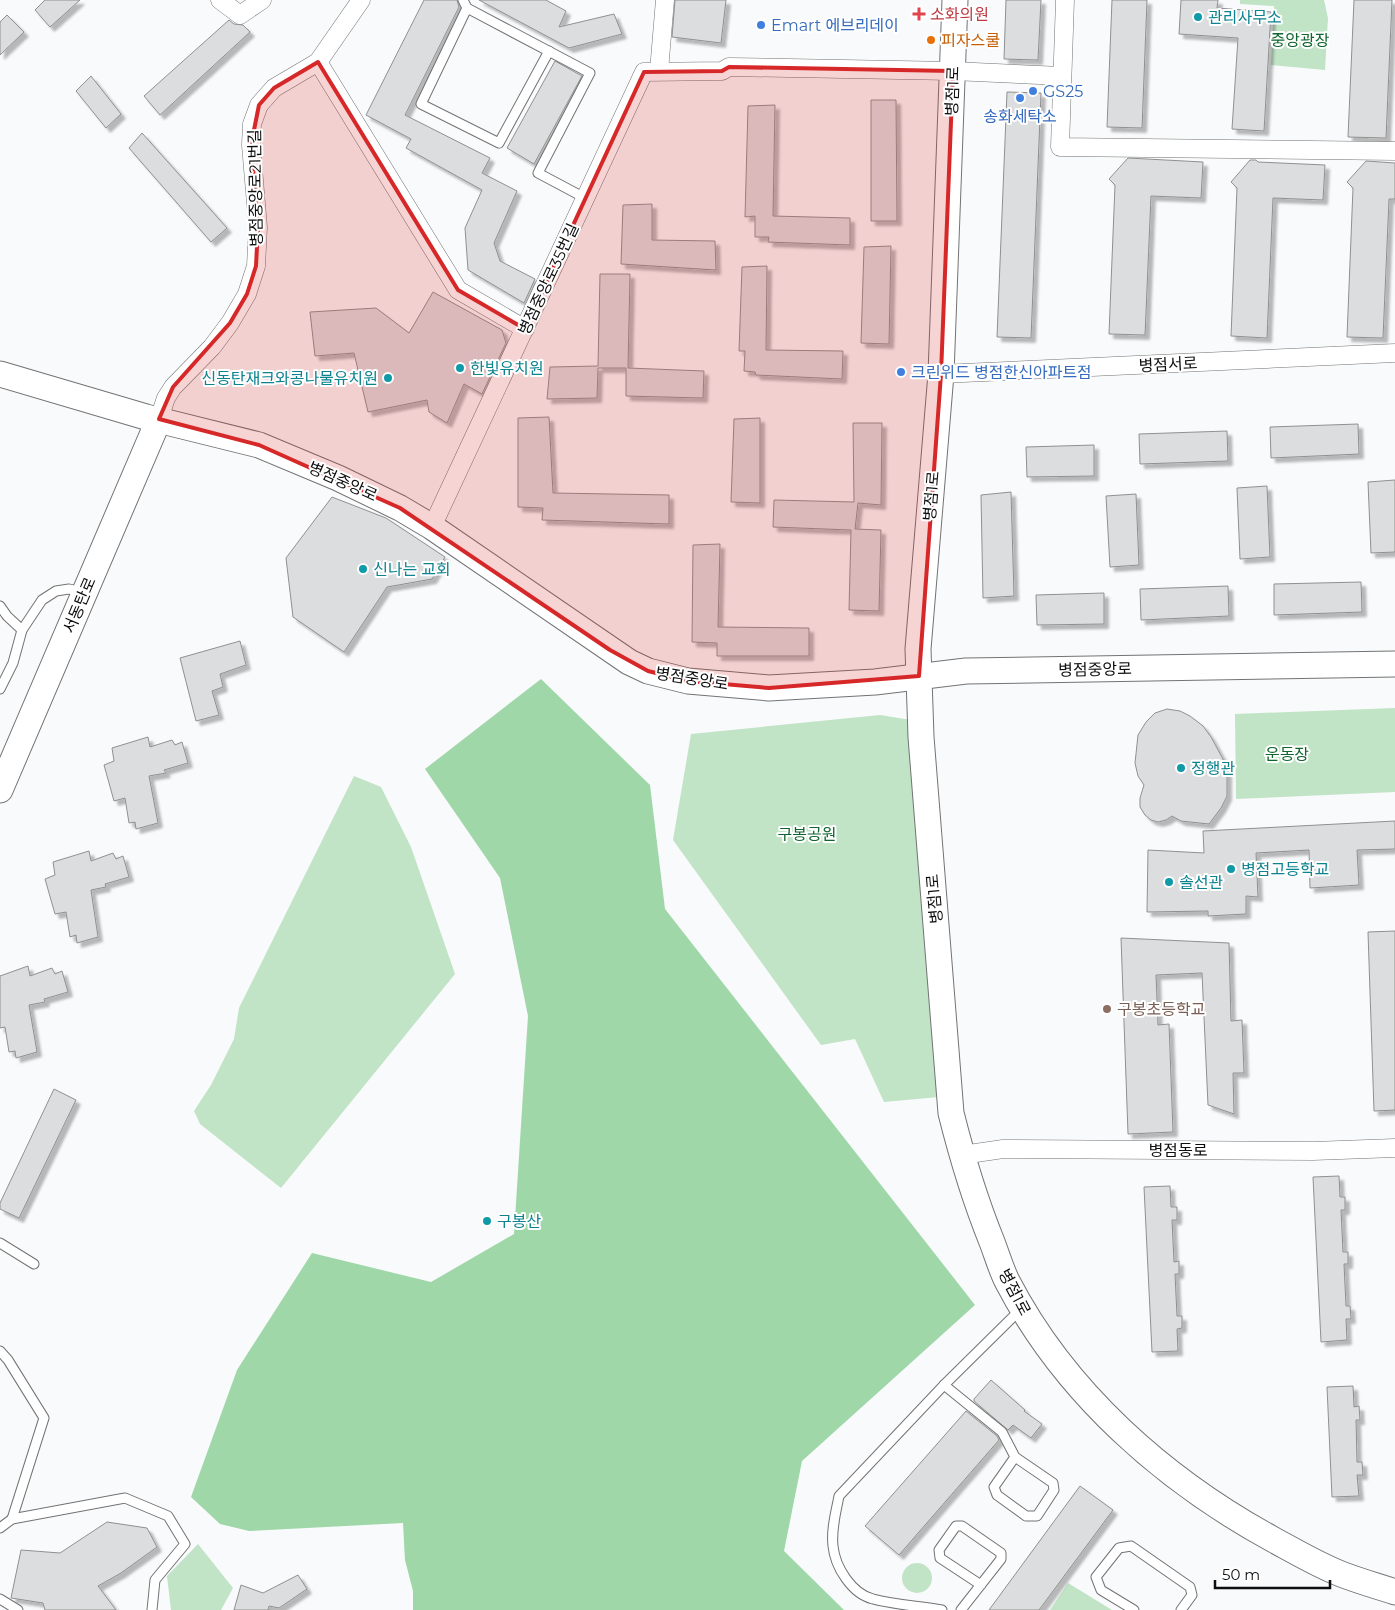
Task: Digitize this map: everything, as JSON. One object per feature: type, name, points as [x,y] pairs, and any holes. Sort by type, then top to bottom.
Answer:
[{"type":"street","points":[[220,0],[240,14],[262,0]]},
{"type":"street","name":"병점중앙로21번길","points":[[159,419],[166,398],[173,387],[205,354],[230,323],[247,294],[256,266],[258,228],[251,145],[252,124],[259,105],[274,88],[318,62],[361,0]]},
{"type":"street","points":[[659,72],[665,0]]},
{"type":"street","name":"병점1로","points":[[955,0],[941,374],[918,650],[921,737],[950,1103],[962,1155],[980,1212],[1006,1280],[1044,1342],[1064,1370],[1090,1399],[1166,1469],[1210,1502],[1248,1526],[1341,1574],[1395,1592]]},
{"type":"street","points":[[1065,0],[1060,147],[1395,151]]},
{"type":"street","points":[[318,62],[458,290],[525,328]]},
{"type":"street","name":"병점중앙로35번길","points":[[432,527],[644,72],[722,71],[729,67],[953,71],[1062,76]]},
{"type":"street","name":"병점서로","points":[[941,374],[1395,353]]},
{"type":"street","name":"병점중앙로","points":[[0,374],[259,445],[338,478],[400,508],[432,527],[610,650],[629,662],[666,677],[688,681],[769,688],[875,682],[966,671],[1395,664]]},
{"type":"street","name":"서동탄로","points":[[0,790],[159,419]]},
{"type":"street","name":"병점동로","points":[[962,1155],[1003,1150],[1313,1151],[1395,1148]]},
{"type":"lane","points":[[548,51],[499,143],[421,104],[465,4],[590,73],[538,174],[585,198]]},
{"type":"lane","points":[[0,689],[13,663],[22,630],[42,600],[56,591],[70,590],[84,593]]},
{"type":"lane","points":[[0,606],[7,616],[22,630]]},
{"type":"lane","points":[[0,1243],[34,1264]]},
{"type":"lane","points":[[942,1610],[871,1599],[854,1589],[840,1568],[833,1547],[834,1518],[839,1496],[944,1385],[1022,1308]]},
{"type":"lane","points":[[0,1351],[8,1360],[44,1418],[12,1519]]},
{"type":"lane","points":[[0,1365],[8,1360]]},
{"type":"lane","points":[[944,1385],[1002,1432],[1015,1457],[1053,1483],[1054,1490],[1037,1516],[1026,1516],[997,1496],[994,1487],[1015,1457]]},
{"type":"lane","points":[[0,1528],[12,1519],[125,1498],[168,1516],[185,1544],[154,1580],[152,1610]]},
{"type":"lane","points":[[962,1610],[1001,1559],[1000,1553],[962,1526],[956,1526],[938,1550],[940,1558],[981,1585]]},
{"type":"lane","points":[[1134,1610],[1100,1590],[1096,1577],[1119,1548],[1131,1546],[1190,1587],[1192,1595],[1182,1610]]},
{"type":"lane","points":[[0,1599],[18,1610]]},
{"type":"highlighted area","points":[[318,62],[458,290],[525,329],[644,72],[722,71],[729,67],[953,71],[941,374],[919,676],[769,688],[688,681],[648,671],[610,650],[400,508],[259,445],[159,419],[173,387],[230,323],[247,294],[256,266],[258,227],[251,145],[259,105],[274,88]]},
{"type":"green space","name":"중앙광장","points":[[1240,0],[1324,0],[1328,18],[1325,70],[1271,65],[1274,6],[1240,4]]},
{"type":"green space","points":[[541,679],[650,785],[665,909],[975,1305],[802,1461],[784,1551],[844,1610],[413,1610],[413,1591],[405,1560],[403,1523],[249,1531],[220,1524],[191,1497],[237,1370],[312,1253],[431,1282],[514,1234],[528,1016],[500,878],[425,769]]},
{"type":"green space","name":"운동장","points":[[1395,708],[1395,792],[1236,799],[1235,714]]},
{"type":"green space","name":"구봉공원","points":[[880,715],[911,720],[939,1097],[884,1102],[855,1039],[821,1045],[673,840],[691,734]]},
{"type":"green space","points":[[354,776],[381,787],[411,847],[455,974],[281,1188],[200,1124],[194,1111],[211,1085],[234,1039],[239,1008]]},
{"type":"green space","points":[[198,1544],[233,1588],[221,1610],[171,1610],[167,1576]]},
{"type":"green space","points":[[917,1563],[928,1567],[932,1578],[928,1589],[917,1593],[906,1589],[902,1578],[906,1567]]},
{"type":"green space","points":[[1068,1583],[1112,1610],[1050,1610]]},
{"type":"building","points":[[45,0],[80,0],[50,27],[35,10]]},
{"type":"building","points":[[424,0],[457,0],[459,7],[405,115],[490,158],[482,173],[517,191],[494,243],[500,261],[535,279],[524,303],[468,270],[465,228],[482,190],[406,148],[411,139],[366,115]]},
{"type":"building","points":[[479,0],[546,0],[566,11],[559,27],[614,14],[622,34],[569,48]]},
{"type":"building","points":[[675,0],[726,0],[721,43],[672,37]]},
{"type":"building","points":[[1006,0],[1041,0],[1038,60],[1004,59]]},
{"type":"building","points":[[1112,0],[1147,0],[1142,128],[1107,127]]},
{"type":"building","points":[[1181,0],[1218,0],[1217,8],[1271,12],[1264,131],[1232,129],[1238,38],[1179,34]]},
{"type":"building","points":[[1354,0],[1392,0],[1386,138],[1348,137]]},
{"type":"building","points":[[7,15],[24,32],[0,55],[0,22]]},
{"type":"building","points":[[229,20],[234,24],[243,25],[250,32],[160,115],[144,96]]},
{"type":"building","points":[[555,61],[582,76],[534,164],[507,148]]},
{"type":"building","points":[[91,76],[121,114],[106,128],[76,91]]},
{"type":"building","points":[[1007,92],[1041,93],[1031,338],[997,337]]},
{"type":"building","points":[[871,100],[896,100],[897,221],[871,221]]},
{"type":"building","points":[[775,105],[773,216],[850,218],[850,245],[768,242],[769,237],[755,237],[755,216],[745,217],[748,106]]},
{"type":"building","points":[[142,133],[227,228],[211,242],[129,148]]},
{"type":"building","points":[[1128,158],[1203,162],[1201,198],[1151,196],[1145,335],[1109,334],[1115,185],[1109,179]]},
{"type":"building","points":[[1250,160],[1325,165],[1323,200],[1273,198],[1267,338],[1231,336],[1237,188],[1231,182]]},
{"type":"building","points":[[1366,161],[1395,163],[1395,199],[1389,199],[1383,338],[1347,337],[1353,188],[1347,182]]},
{"type":"building","points":[[652,204],[652,240],[715,241],[716,270],[621,264],[623,205]]},
{"type":"building","points":[[891,246],[889,344],[861,343],[864,247]]},
{"type":"building","points":[[767,266],[766,350],[843,351],[842,379],[756,375],[755,372],[744,371],[745,351],[739,351],[742,267]]},
{"type":"building","points":[[600,274],[630,274],[628,368],[704,371],[703,398],[626,396],[626,368],[598,368],[597,398],[547,399],[550,367],[598,366]]},
{"type":"building","points":[[433,292],[502,330],[506,343],[482,394],[464,384],[447,423],[429,412],[427,400],[368,412],[354,353],[315,356],[310,312],[376,308],[409,333]]},
{"type":"building","points":[[549,417],[553,493],[669,495],[669,524],[542,520],[543,508],[518,507],[518,418]]},
{"type":"building","points":[[760,418],[760,503],[731,502],[734,419]]},
{"type":"building","points":[[853,423],[882,423],[881,505],[858,503],[855,529],[881,530],[879,611],[849,610],[851,530],[773,527],[774,500],[854,502]]},
{"type":"building","points":[[1358,424],[1359,454],[1271,458],[1270,427]]},
{"type":"building","points":[[1227,431],[1228,461],[1140,464],[1139,434]]},
{"type":"building","points":[[1094,445],[1094,476],[1027,477],[1026,447]]},
{"type":"building","points":[[1395,480],[1395,552],[1371,553],[1368,482]]},
{"type":"building","points":[[1267,486],[1270,557],[1240,559],[1237,488]]},
{"type":"building","points":[[1011,492],[1014,596],[983,598],[981,495]]},
{"type":"building","points":[[1136,494],[1139,565],[1110,567],[1106,496]]},
{"type":"building","name":"신나는 교회","points":[[332,497],[386,518],[445,557],[432,579],[387,587],[344,652],[293,617],[286,558]]},
{"type":"building","points":[[720,544],[718,627],[809,628],[809,656],[717,656],[717,643],[692,642],[693,545]]},
{"type":"building","points":[[1361,582],[1362,612],[1274,615],[1274,584]]},
{"type":"building","points":[[1228,586],[1229,616],[1141,620],[1140,589]]},
{"type":"building","points":[[1104,593],[1104,624],[1037,625],[1036,595]]},
{"type":"building","points":[[240,641],[246,665],[220,674],[223,687],[212,691],[219,715],[196,721],[180,658]]},
{"type":"building","name":"정행관","points":[[1167,709],[1180,711],[1203,726],[1223,759],[1227,773],[1227,796],[1209,824],[1181,821],[1172,816],[1158,822],[1151,820],[1145,815],[1140,807],[1140,798],[1144,785],[1138,776],[1135,763],[1138,735],[1146,722],[1155,713]]},
{"type":"building","points":[[148,737],[150,747],[172,740],[175,745],[182,742],[188,763],[164,770],[166,773],[149,776],[158,823],[136,829],[135,822],[129,823],[125,798],[114,801],[104,765],[114,761],[112,748]]},
{"type":"building","name":"병점고등학교","points":[[1395,821],[1395,849],[1357,850],[1359,885],[1310,888],[1309,850],[1256,853],[1258,897],[1246,896],[1246,914],[1208,916],[1208,911],[1147,912],[1148,850],[1204,853],[1203,831]]},
{"type":"building","points":[[89,851],[91,861],[113,853],[116,859],[123,856],[129,877],[105,884],[106,887],[91,890],[98,937],[77,943],[76,935],[70,937],[66,912],[55,914],[45,879],[55,875],[53,862]]},
{"type":"building","points":[[1395,931],[1395,1110],[1374,1111],[1368,932]]},
{"type":"building","points":[[1121,938],[1229,943],[1231,1021],[1242,1020],[1244,1073],[1233,1073],[1234,1114],[1208,1105],[1202,973],[1156,975],[1158,1025],[1169,1024],[1173,1132],[1128,1134]]},
{"type":"building","points":[[28,966],[30,976],[52,968],[55,974],[62,971],[68,992],[44,999],[45,1002],[29,1005],[37,1052],[16,1058],[15,1051],[9,1052],[5,1027],[0,1028],[0,976]]},
{"type":"building","points":[[54,1089],[76,1100],[19,1218],[0,1209],[0,1203]]},
{"type":"building","points":[[1339,1176],[1340,1197],[1345,1197],[1345,1210],[1341,1210],[1343,1252],[1348,1252],[1348,1264],[1344,1264],[1346,1306],[1350,1306],[1351,1319],[1346,1319],[1347,1340],[1321,1342],[1313,1177]]},
{"type":"building","points":[[1170,1186],[1171,1207],[1177,1207],[1177,1220],[1172,1220],[1174,1262],[1179,1261],[1179,1274],[1175,1274],[1177,1316],[1182,1316],[1182,1328],[1177,1329],[1178,1351],[1152,1352],[1144,1187]]},
{"type":"building","points":[[991,1380],[1024,1411],[1042,1424],[1031,1438],[1013,1425],[1008,1430],[974,1401]]},
{"type":"building","points":[[1353,1386],[1354,1407],[1359,1406],[1360,1420],[1356,1420],[1357,1462],[1362,1462],[1363,1475],[1357,1475],[1359,1496],[1332,1497],[1327,1387]]},
{"type":"building","points":[[966,1411],[997,1436],[999,1440],[899,1555],[865,1526]]},
{"type":"building","points":[[1080,1486],[1113,1510],[1039,1610],[989,1610]]},
{"type":"building","points":[[107,1522],[147,1528],[157,1547],[121,1573],[98,1586],[116,1610],[45,1610],[43,1603],[11,1598],[21,1550],[60,1553]]},
{"type":"building","points":[[298,1575],[307,1589],[279,1608],[269,1606],[268,1610],[234,1610],[241,1585],[263,1593]]},
{"type":"place","name":"소화의원","points":[[919,14]]},
{"type":"place","name":"관리사무소","points":[[1198,17]]},
{"type":"place","name":"Emart 에브리데이","points":[[761,25]]},
{"type":"place","name":"피자스쿨","points":[[931,40]]},
{"type":"place","name":"GS25","points":[[1033,91]]},
{"type":"place","name":"송화세탁소","points":[[1020,98]]},
{"type":"place","name":"한빛유치원","points":[[460,368]]},
{"type":"place","name":"크린위드 병점한신아파트점","points":[[901,372]]},
{"type":"place","name":"신동탄재크와콩나물유치원","points":[[388,378]]},
{"type":"place","name":"신나는 교회","points":[[363,569]]},
{"type":"place","name":"정행관","points":[[1181,768]]},
{"type":"place","name":"병점고등학교","points":[[1231,869]]},
{"type":"place","name":"솔선관","points":[[1169,882]]},
{"type":"place","name":"구봉초등학교","points":[[1107,1009]]},
{"type":"place","name":"구봉산","points":[[487,1221]]}]
